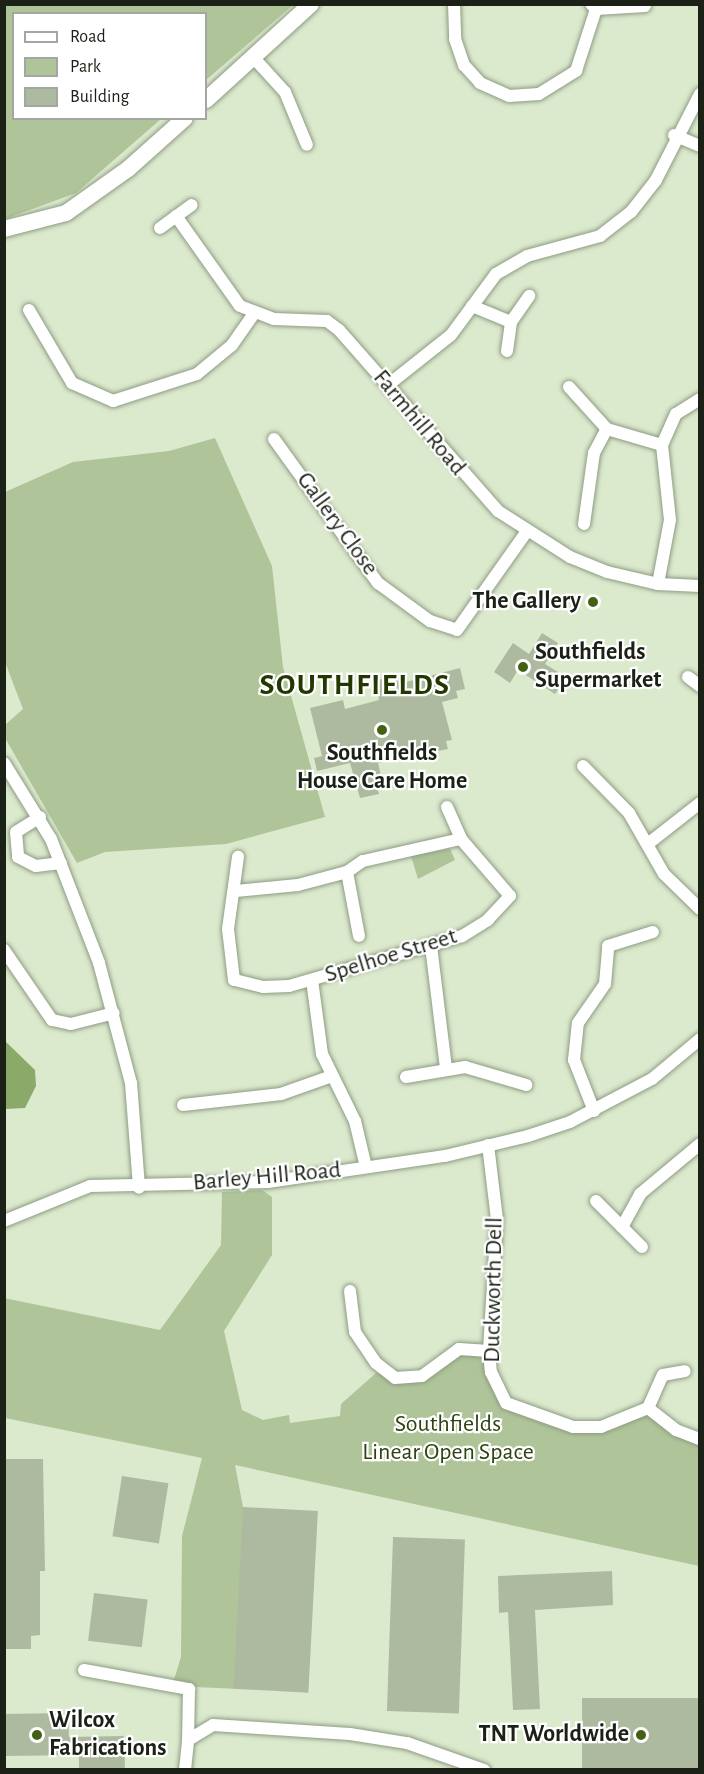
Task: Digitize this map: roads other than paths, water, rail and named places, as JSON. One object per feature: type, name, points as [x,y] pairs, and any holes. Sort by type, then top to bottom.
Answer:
[{"type":"street","points":[[207,99],[311,4]]},
{"type":"street","points":[[454,4],[455,39],[464,65],[480,83],[509,96],[539,94],[576,71],[594,7],[645,6]]},
{"type":"street","points":[[253,57],[285,92],[307,146]]},
{"type":"street","points":[[388,385],[451,335],[472,306],[504,270],[527,256],[600,236],[631,212],[656,180],[674,135],[699,94]]},
{"type":"street","points":[[4,229],[66,213],[128,169],[183,120]]},
{"type":"street","points":[[674,135],[699,146]]},
{"type":"street","points":[[160,228],[192,205]]},
{"type":"street","name":"Farmhill Road","points":[[176,216],[231,297],[254,313],[327,321],[388,385],[475,489],[527,531],[570,557],[658,584],[699,586]]},
{"type":"street","points":[[507,351],[511,322],[529,296]]},
{"type":"street","points":[[472,306],[511,322]]},
{"type":"street","points":[[29,310],[72,383],[113,401],[197,374],[232,345],[254,313]]},
{"type":"street","points":[[569,387],[607,429],[662,445]]},
{"type":"street","points":[[658,584],[670,520],[662,445],[676,414],[699,399]]},
{"type":"street","points":[[584,524],[594,453],[607,429]]},
{"type":"street","name":"Gallery Close","points":[[274,439],[378,582],[430,621],[457,630],[527,531]]},
{"type":"street","points":[[688,677],[699,686]]},
{"type":"street","points":[[4,763],[40,817],[61,863],[114,1013],[130,1083],[139,1188]]},
{"type":"street","points":[[583,766],[650,843],[664,874],[699,909]]},
{"type":"street","points":[[650,843],[699,803]]},
{"type":"street","points":[[236,891],[298,885],[347,872],[363,861],[461,839],[447,807]]},
{"type":"street","points":[[40,817],[16,832],[18,857],[36,866],[61,863]]},
{"type":"street","name":"Spelhoe Street","points":[[366,1167],[355,1120],[329,1077],[312,980],[431,946],[475,930],[510,896],[461,839]]},
{"type":"street","points":[[238,857],[236,891],[228,929],[234,980],[263,987],[312,980]]},
{"type":"street","points":[[347,872],[359,936]]},
{"type":"street","points":[[594,1111],[574,1060],[578,1023],[605,984],[608,946],[653,932]]},
{"type":"street","points":[[431,946],[446,1068]]},
{"type":"street","points":[[4,950],[52,1020],[71,1024],[114,1013]]},
{"type":"street","name":"Barley Hill Road","points":[[4,1221],[90,1186],[139,1188],[268,1182],[488,1145],[594,1111],[690,1050],[699,1039]]},
{"type":"street","points":[[690,1050],[699,1060]]},
{"type":"street","points":[[406,1077],[446,1068],[490,1071],[526,1085]]},
{"type":"street","points":[[183,1105],[281,1094],[329,1077]]},
{"type":"street","name":"Duckworth Dell","points":[[488,1145],[497,1219],[489,1351],[497,1389],[518,1410],[573,1427],[601,1427],[648,1408]]},
{"type":"street","points":[[621,1227],[640,1194],[697,1152]]},
{"type":"street","points":[[596,1201],[642,1247]]},
{"type":"street","points":[[350,1291],[355,1332],[376,1363],[395,1378],[422,1376],[459,1349],[489,1351]]},
{"type":"street","points":[[685,1371],[663,1375],[648,1408],[676,1430],[699,1439]]},
{"type":"street","points":[[84,1670],[189,1689],[185,1770]]},
{"type":"street","points":[[188,1740],[213,1725],[311,1728],[407,1743],[484,1770]]},
{"type":"place","name":"The Gallery","points":[[593,602]]},
{"type":"place","name":"Southfields Supermarket","points":[[523,667]]},
{"type":"place","name":"Southfields House Care Home","points":[[382,730]]},
{"type":"place","name":"Wilcox Fabrications","points":[[37,1735]]},
{"type":"place","name":"TNT Worldwide","points":[[641,1735]]},
{"type":"district","name":"SOUTHFIELDS","points":[[355,685]]},
{"type":"park label","name":"Southfields Linear Open Space","points":[[448,1439]]}]
